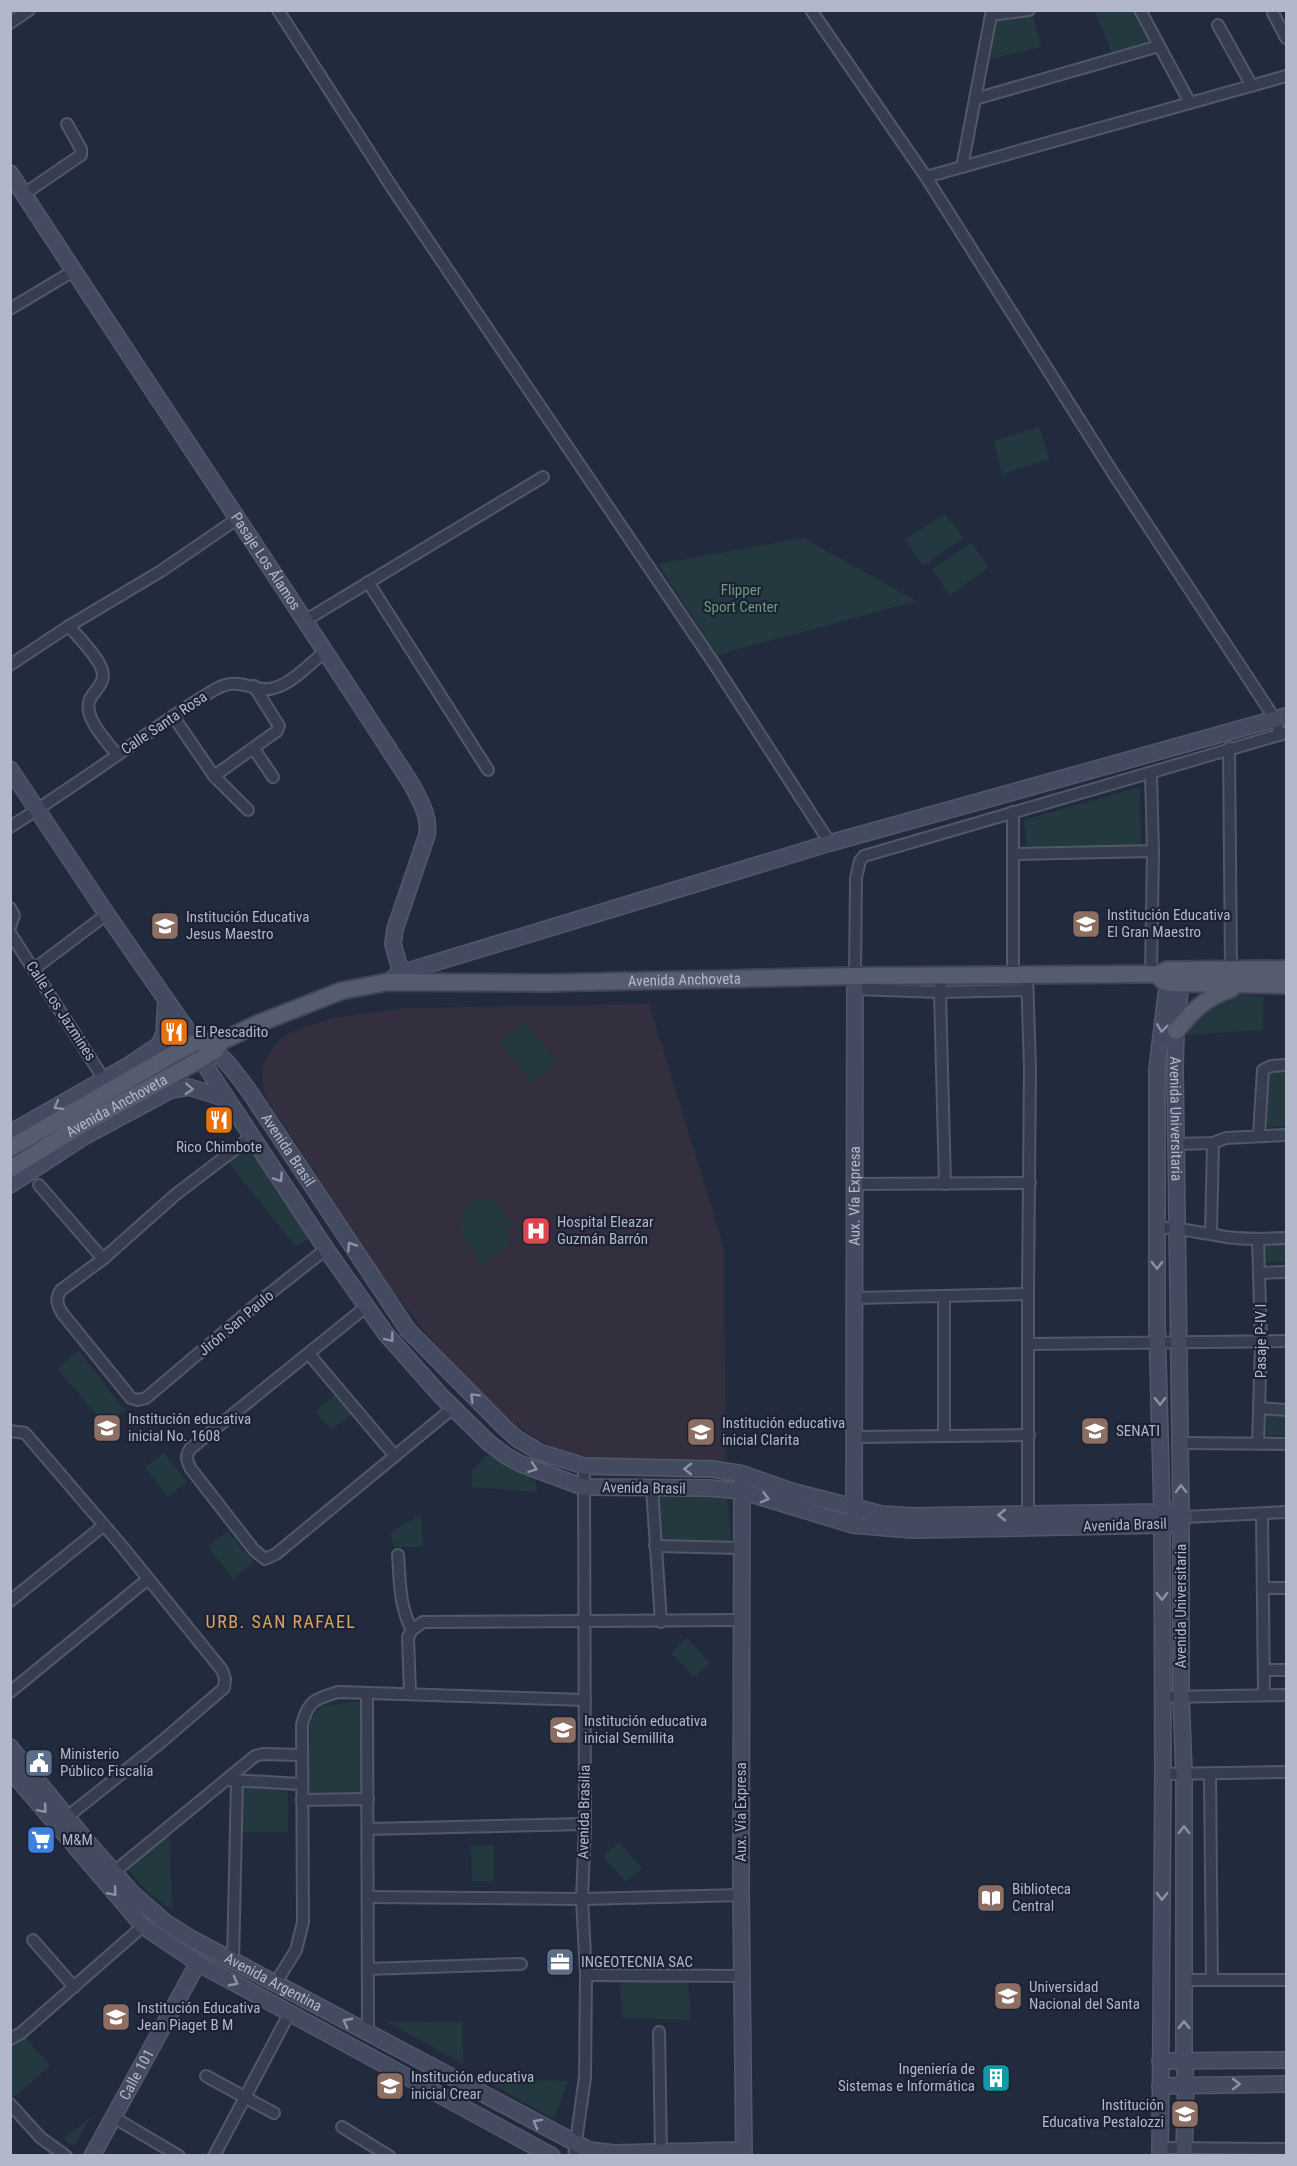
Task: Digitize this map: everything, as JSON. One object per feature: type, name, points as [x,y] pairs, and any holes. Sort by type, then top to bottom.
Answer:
[{"type":"main road","name":"Pasaje Los Álamos","points":[[10,173],[306,620],[412,785],[429,824],[395,929],[393,944],[401,973]]},
{"type":"main road","points":[[387,982],[401,973],[830,843],[1281,718]]},
{"type":"main road","name":"Avenida Brasil","points":[[10,769],[166,1000],[203,1045],[232,1068],[249,1091],[408,1330],[503,1426],[538,1452],[584,1466],[713,1469],[743,1474],[791,1491],[881,1514],[913,1516],[1028,1514],[1162,1518]]},
{"type":"main road","name":"Avenida Anchoveta","points":[[10,1148],[107,1084],[340,991],[387,982],[940,984],[1022,979],[1168,976],[1231,969],[1287,969]]},
{"type":"main road","name":"Avenida Anchoveta","points":[[1168,976],[1243,986],[1287,985]]},
{"type":"main road","name":"Avenida Universitaria","points":[[1168,976],[1176,1031],[1176,1228],[1182,1517],[1181,1696],[1184,1774],[1184,2061],[1186,2084],[1184,2152]]},
{"type":"main road","name":"Avenida Universitaria","points":[[1160,2152],[1163,1697],[1156,1227],[1157,1069],[1168,976]]},
{"type":"main road","name":"Aux. Vía Expresa","points":[[854,1525],[856,1437],[855,982]]},
{"type":"main road","points":[[1176,1031],[1199,1005],[1210,997],[1243,986]]},
{"type":"main road","points":[[10,1134],[107,1084],[159,1045],[164,1034],[166,1000]]},
{"type":"main road","name":"Avenida Anchoveta","points":[[10,1169],[203,1045]]},
{"type":"main road","name":"Avenida Brasil","points":[[203,1045],[226,1099],[326,1249],[400,1350],[453,1408],[489,1443],[520,1464],[583,1487],[710,1488],[741,1491],[854,1525],[912,1530],[1182,1517]]},
{"type":"main road","points":[[10,1185],[85,1136],[171,1090],[189,1087],[226,1099]]},
{"type":"main road","points":[[489,1443],[503,1426]]},
{"type":"main road","name":"Aux. Vía Expresa","points":[[743,1474],[740,1548],[744,2153]]},
{"type":"main road","name":"Avenida Argentina","points":[[10,1747],[33,1785],[143,1926],[182,1954],[552,2156]]},
{"type":"main road","name":"Avenida Argentina","points":[[10,1770],[33,1785],[67,1817],[145,1906],[165,1922],[192,1939],[580,2150]]},
{"type":"main road","points":[[182,1954],[192,1939]]},
{"type":"main road","name":"Calle 101","points":[[92,2156],[201,1964],[213,1950]]},
{"type":"main road","points":[[254,1993],[268,1980]]},
{"type":"main road","points":[[1160,2061],[1287,2060]]},
{"type":"main road","points":[[1160,2086],[1287,2084]]},
{"type":"main road","points":[[580,2150],[630,2154],[744,2153]]},
{"type":"street","points":[[10,23],[29,10]]},
{"type":"street","points":[[278,10],[393,189],[713,662],[830,843]]},
{"type":"street","points":[[811,10],[926,177],[1115,476],[1281,718],[1283,734],[1013,812],[1013,854],[1022,979],[1030,1183],[1028,1514]]},
{"type":"street","points":[[962,167],[991,13],[1029,10]]},
{"type":"street","points":[[1140,10],[1190,103]]},
{"type":"street","points":[[1273,13],[1287,38]]},
{"type":"street","points":[[1218,25],[1252,86]]},
{"type":"street","points":[[975,99],[1159,46]]},
{"type":"street","points":[[926,177],[1287,76]]},
{"type":"street","points":[[24,194],[81,155],[81,149],[67,124]]},
{"type":"street","points":[[10,309],[75,270]]},
{"type":"street","points":[[306,620],[543,477]]},
{"type":"street","points":[[10,665],[69,626],[161,571],[237,519]]},
{"type":"street","points":[[368,582],[488,770]]},
{"type":"street","points":[[69,626],[99,663],[103,675],[88,709],[117,755]]},
{"type":"street","name":"Calle Santa Rosa","points":[[10,827],[219,687],[232,683],[265,689],[274,688],[290,680],[326,651]]},
{"type":"street","points":[[214,776],[277,731],[279,726],[254,686]]},
{"type":"street","points":[[173,716],[214,776],[248,810]]},
{"type":"street","points":[[1229,748],[1231,969]]},
{"type":"street","points":[[254,749],[273,777]]},
{"type":"street","points":[[1151,774],[1153,851],[1168,976]]},
{"type":"street","name":"Aux. Vía Expresa","points":[[855,982],[857,868],[864,856],[1013,812]]},
{"type":"street","points":[[1013,854],[1153,851]]},
{"type":"street","points":[[10,908],[14,915],[10,927]]},
{"type":"street","points":[[34,969],[107,914]]},
{"type":"street","name":"Calle Los Jazmines","points":[[10,933],[107,1084]]},
{"type":"street","points":[[940,984],[945,1184]]},
{"type":"street","points":[[1259,1135],[1263,1070],[1271,1066],[1287,1065]]},
{"type":"street","points":[[1176,1144],[1213,1143],[1226,1138],[1259,1135],[1287,1135]]},
{"type":"street","points":[[39,1185],[103,1259],[176,1195],[251,1137]]},
{"type":"street","points":[[1211,1233],[1213,1143]]},
{"type":"street","points":[[854,1184],[1030,1183]]},
{"type":"street","points":[[1156,1227],[1176,1228],[1226,1237],[1287,1238]]},
{"type":"street","name":"Pasaje P-IV I","points":[[1258,1239],[1261,1342],[1258,1443]]},
{"type":"street","name":"Jirón San Paulo","points":[[103,1259],[61,1290],[57,1297],[57,1304],[125,1391],[131,1398],[138,1400],[146,1398],[326,1249]]},
{"type":"street","points":[[1260,1274],[1287,1272]]},
{"type":"street","points":[[855,1298],[1028,1294]]},
{"type":"street","points":[[944,1296],[944,1435]]},
{"type":"street","points":[[367,1306],[190,1449],[186,1455],[191,1469],[254,1550],[265,1559],[270,1558],[453,1408]]},
{"type":"street","points":[[1030,1344],[1287,1341]]},
{"type":"street","points":[[309,1353],[395,1456]]},
{"type":"street","points":[[1260,1408],[1287,1410]]},
{"type":"street","points":[[10,1431],[25,1433],[222,1670],[225,1679],[224,1688],[67,1817]]},
{"type":"street","points":[[856,1437],[1029,1436]]},
{"type":"street","points":[[1180,1443],[1287,1444]]},
{"type":"street","name":"Avenida Brasilia","points":[[580,2150],[577,2127],[585,2077],[586,1975],[582,1899],[585,1824],[584,1466]]},
{"type":"street","points":[[651,1488],[661,1622]]},
{"type":"street","points":[[1182,1517],[1287,1512]]},
{"type":"street","points":[[1262,1514],[1264,1695]]},
{"type":"street","points":[[10,1601],[103,1526]]},
{"type":"street","points":[[655,1546],[740,1548]]},
{"type":"street","points":[[398,1555],[404,1615],[412,1630]]},
{"type":"street","points":[[10,1692],[148,1579]]},
{"type":"street","points":[[1263,1588],[1287,1588]]},
{"type":"street","points":[[410,1694],[408,1637],[412,1630],[423,1622],[741,1620]]},
{"type":"street","points":[[1264,1670],[1287,1670]]},
{"type":"street","points":[[268,1980],[296,1950],[303,1922],[302,1725],[305,1712],[317,1698],[338,1692],[585,1700]]},
{"type":"street","points":[[367,1693],[368,2034]]},
{"type":"street","points":[[1163,1697],[1287,1695]]},
{"type":"street","points":[[114,1872],[232,1780],[255,1756],[263,1754],[301,1755]]},
{"type":"street","points":[[1163,1774],[1287,1772]]},
{"type":"street","points":[[1210,1774],[1212,1980]]},
{"type":"street","points":[[232,1780],[302,1784]]},
{"type":"street","points":[[232,1780],[233,1961]]},
{"type":"street","points":[[302,1800],[368,1799]]},
{"type":"street","points":[[368,1829],[585,1824]]},
{"type":"street","points":[[368,1897],[582,1899],[741,1895]]},
{"type":"street","points":[[10,2039],[21,2033],[143,1926]]},
{"type":"street","points":[[33,1940],[74,1987]]},
{"type":"street","points":[[368,1969],[521,1964]]},
{"type":"street","points":[[586,1975],[742,1976]]},
{"type":"street","points":[[1184,1980],[1287,1980]]},
{"type":"street","points":[[214,2156],[291,2012]]},
{"type":"street","points":[[659,2032],[661,2152]]},
{"type":"street","points":[[206,2076],[274,2113]]},
{"type":"street","points":[[10,2104],[41,2138],[66,2156]]},
{"type":"street","points":[[113,2117],[179,2156]]},
{"type":"street","points":[[342,2127],[389,2156]]},
{"type":"street","points":[[1160,2152],[1249,2152],[1287,2149]]},
{"type":"shaded area","name":"Hospital Eleazar Guzmán Barrón","points":[[649,1004],[724,1248],[726,1460],[601,1461],[562,1452],[537,1439],[505,1417],[474,1387],[430,1338],[387,1283],[266,1098],[262,1081],[263,1065],[274,1046],[283,1037],[301,1028],[334,1018],[405,1008]]},
{"type":"green space","points":[[1095,11],[1132,11],[1149,42],[1112,53]]},
{"type":"green space","points":[[1032,12],[1041,47],[990,59],[996,20]]},
{"type":"green space","points":[[1039,427],[1049,459],[1002,474],[994,441]]},
{"type":"green space","points":[[945,514],[963,538],[923,566],[905,540]]},
{"type":"green space","name":"Flipper Sport Center","points":[[803,538],[917,601],[717,655],[658,564]]},
{"type":"green space","points":[[971,543],[989,567],[950,595],[932,569]]},
{"type":"green space","points":[[1140,787],[1141,846],[1027,846],[1024,820]]},
{"type":"green space","points":[[1233,994],[1264,997],[1262,1030],[1184,1035],[1212,1005]]},
{"type":"green space","points":[[525,1022],[557,1063],[532,1083],[500,1042]]},
{"type":"green space","points":[[1286,1069],[1286,1126],[1264,1127],[1263,1070]]},
{"type":"green space","points":[[246,1144],[311,1238],[295,1246],[226,1159]]},
{"type":"green space","points":[[479,1198],[484,1201],[494,1199],[513,1224],[505,1230],[512,1239],[502,1250],[483,1264],[478,1262],[472,1248],[465,1243],[461,1228],[466,1210]]},
{"type":"green space","points":[[1264,1241],[1286,1241],[1286,1262],[1265,1262]]},
{"type":"green space","points":[[79,1351],[125,1411],[104,1424],[57,1368]]},
{"type":"green space","points":[[336,1395],[352,1413],[332,1430],[315,1412]]},
{"type":"green space","points":[[1265,1415],[1285,1415],[1286,1435],[1266,1435]]},
{"type":"green space","points":[[164,1453],[187,1482],[168,1497],[145,1467]]},
{"type":"green space","points":[[488,1455],[535,1480],[537,1492],[472,1487],[472,1470]]},
{"type":"green space","points":[[655,1492],[727,1494],[731,1542],[657,1542]]},
{"type":"green space","points":[[421,1514],[423,1547],[394,1547],[391,1533]]},
{"type":"green space","points":[[227,1531],[254,1563],[233,1579],[208,1547]]},
{"type":"green space","points":[[687,1638],[710,1663],[694,1677],[671,1653]]},
{"type":"green space","points":[[364,1701],[364,1796],[308,1794],[311,1718],[322,1706]]},
{"type":"green space","points":[[235,1785],[288,1789],[288,1832],[233,1832]]},
{"type":"green space","points":[[169,1828],[172,1910],[148,1892],[125,1867]]},
{"type":"green space","points":[[619,1842],[642,1868],[626,1882],[603,1857]]},
{"type":"green space","points":[[494,1845],[494,1881],[472,1881],[471,1846]]},
{"type":"green space","points":[[619,1976],[688,1977],[690,2020],[623,2018]]},
{"type":"green space","points":[[386,2021],[462,2022],[463,2064]]},
{"type":"green space","points":[[23,2034],[50,2066],[11,2099],[11,2044]]},
{"type":"green space","points":[[483,2079],[568,2081],[554,2119]]},
{"type":"green space","points":[[91,2117],[74,2146],[63,2139]]},
{"type":"place","name":"Institución Educativa El Gran Maestro","points":[[1086,924]]},
{"type":"place","name":"Institución Educativa Jesus Maestro","points":[[165,926]]},
{"type":"place","name":"El Pescadito","points":[[174,1032]]},
{"type":"place","name":"Rico Chimbote","points":[[219,1120]]},
{"type":"place","name":"Hospital Eleazar Guzmán Barrón","points":[[536,1231]]},
{"type":"place","name":"Institución educativa inicial No. 1608","points":[[107,1428]]},
{"type":"place","name":"SENATI","points":[[1095,1431]]},
{"type":"place","name":"Institución educativa inicial Clarita","points":[[701,1432]]},
{"type":"place","name":"Institución educativa inicial Semillita","points":[[563,1730]]},
{"type":"place","name":"Ministerio Público Fiscalía","points":[[39,1763]]},
{"type":"place","name":"M&M","points":[[41,1840]]},
{"type":"place","name":"Biblioteca Central","points":[[991,1898]]},
{"type":"place","name":"INGEOTECNIA SAC","points":[[560,1962]]},
{"type":"place","name":"Universidad Nacional del Santa","points":[[1008,1996]]},
{"type":"place","name":"Institución Educativa Jean Piaget B M","points":[[116,2017]]},
{"type":"place","name":"Ingeniería de Sistemas e Informática","points":[[996,2078]]},
{"type":"place","name":"Institución educativa inicial Crear","points":[[390,2086]]},
{"type":"place","name":"Institución Educativa Pestalozzi","points":[[1185,2114]]},
{"type":"district","name":"URB. SAN RAFAEL","points":[[281,1621]]}]
